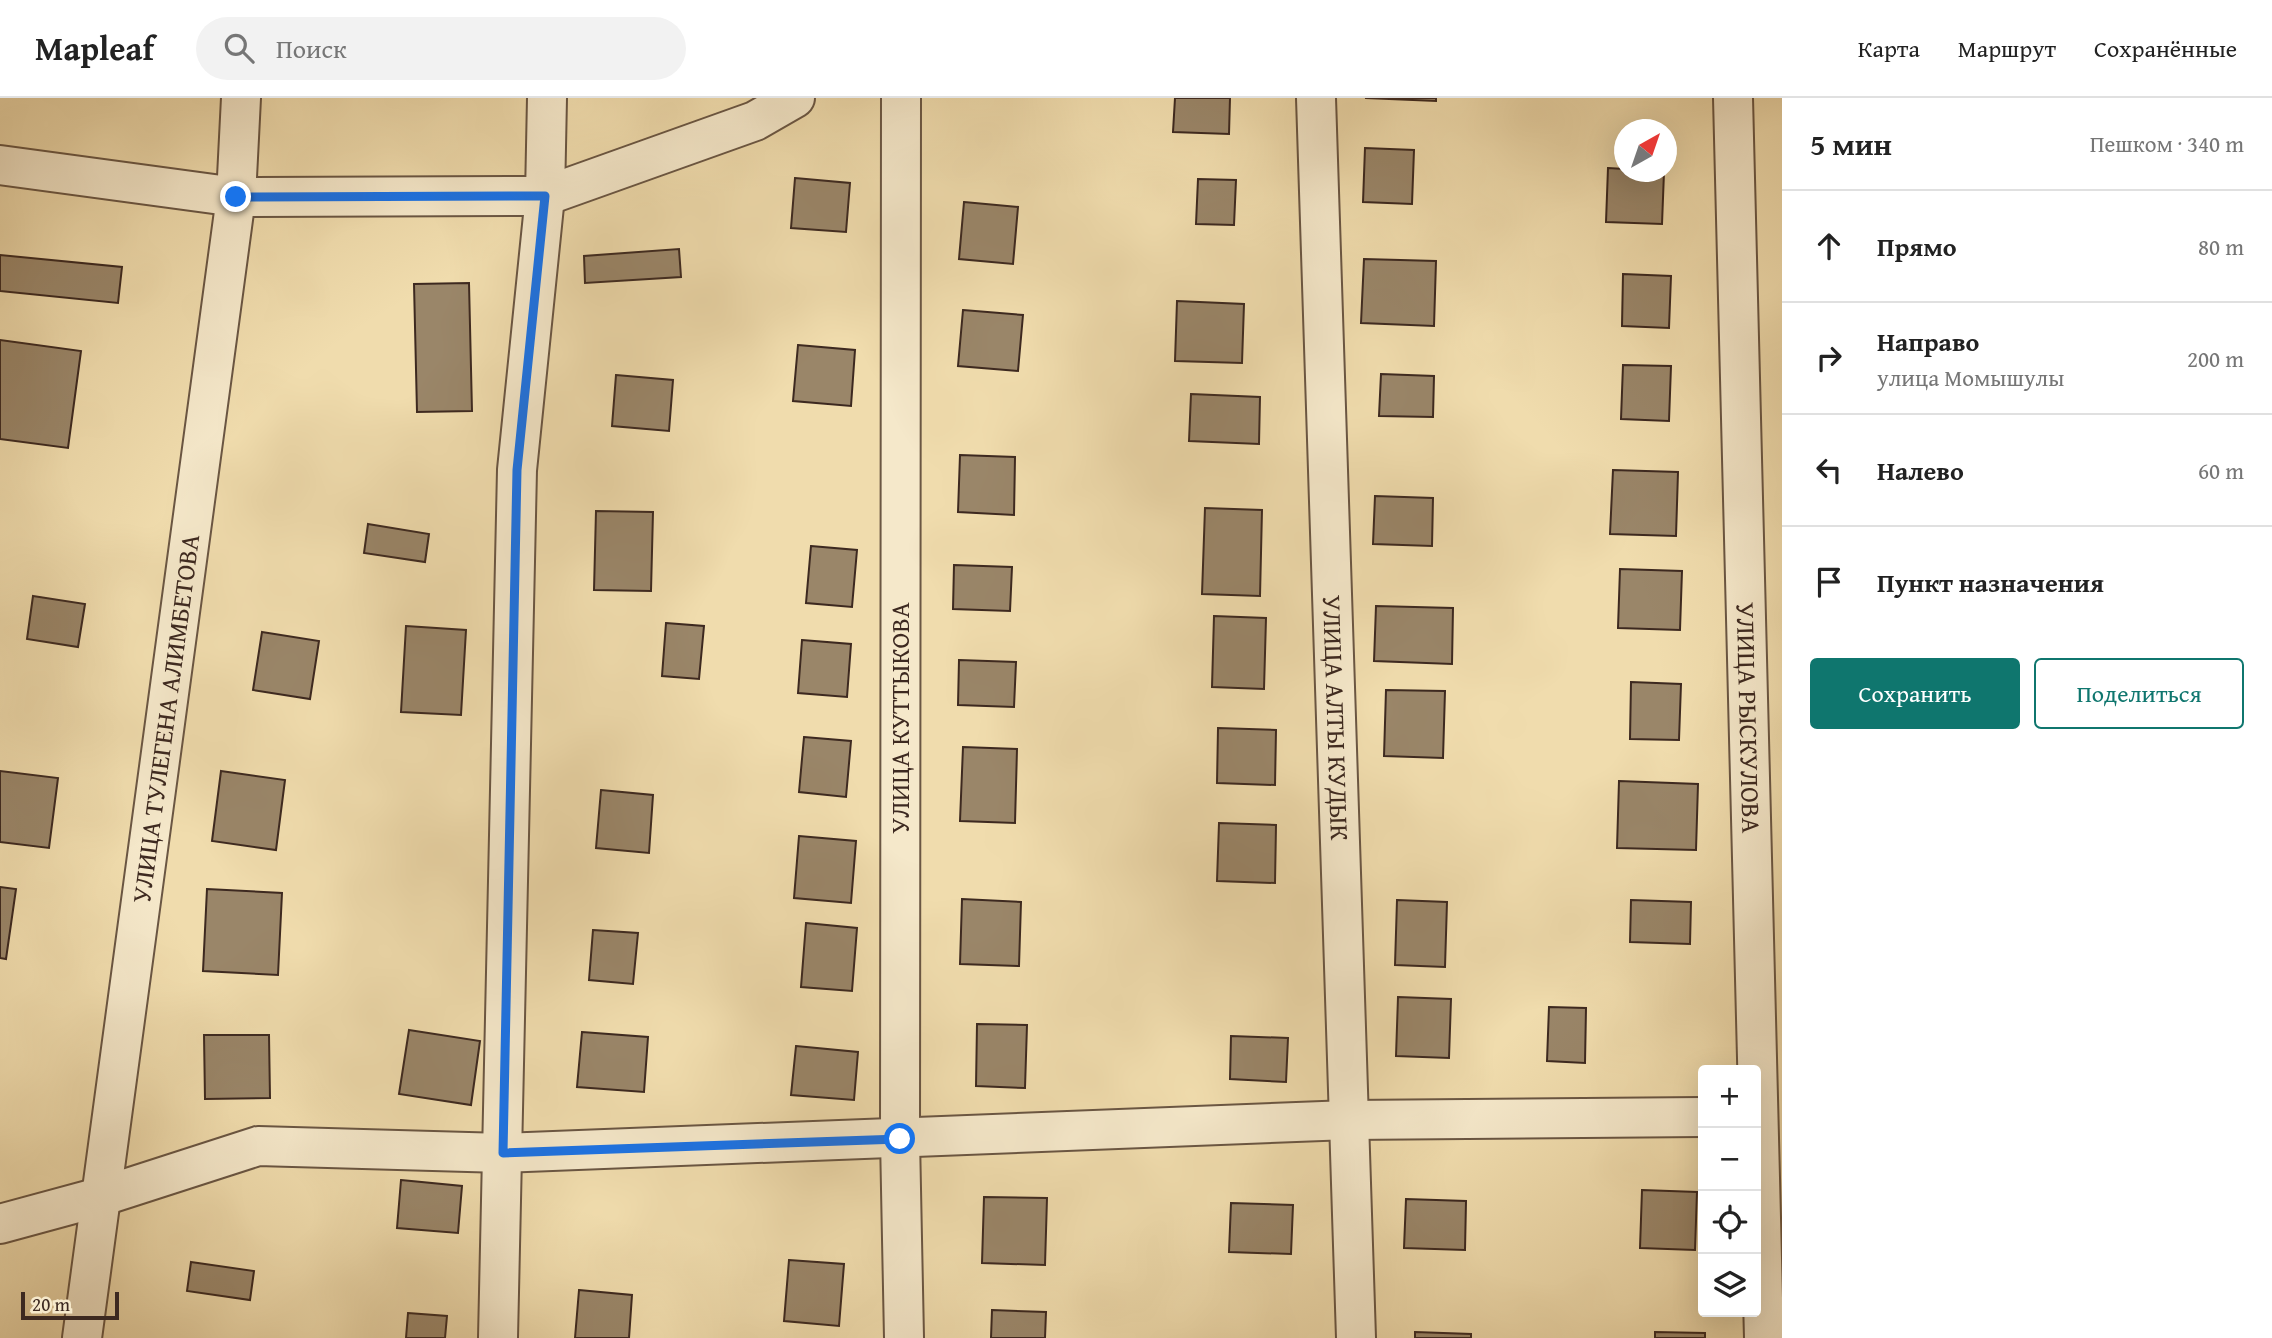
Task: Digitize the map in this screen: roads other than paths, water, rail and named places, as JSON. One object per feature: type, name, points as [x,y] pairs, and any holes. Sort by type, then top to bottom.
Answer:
[{"type":"street","name":"УЛИЦА ТУЛЕГЕНА АЛИМБЕТОВА","points":[[82,1338],[236,197],[241,98]]},
{"type":"street","points":[[498,1338],[517,470],[545,196],[547,98]]},
{"type":"street","points":[[0,165],[236,197],[545,196],[755,121],[795,98]]},
{"type":"street","name":"УЛИЦА КУТТЫКОВА","points":[[901,98],[900,1139],[904,1338]]},
{"type":"street","name":"УЛИЦА АЛТЫ КУДЫК","points":[[1316,98],[1356,1338]]},
{"type":"street","name":"УЛИЦА РЫСКУЛОВА","points":[[1733,98],[1765,1116],[1764,1338]]},
{"type":"street","points":[[0,1224],[103,1196],[258,1146],[503,1153],[1349,1120],[1698,1117]]}]
